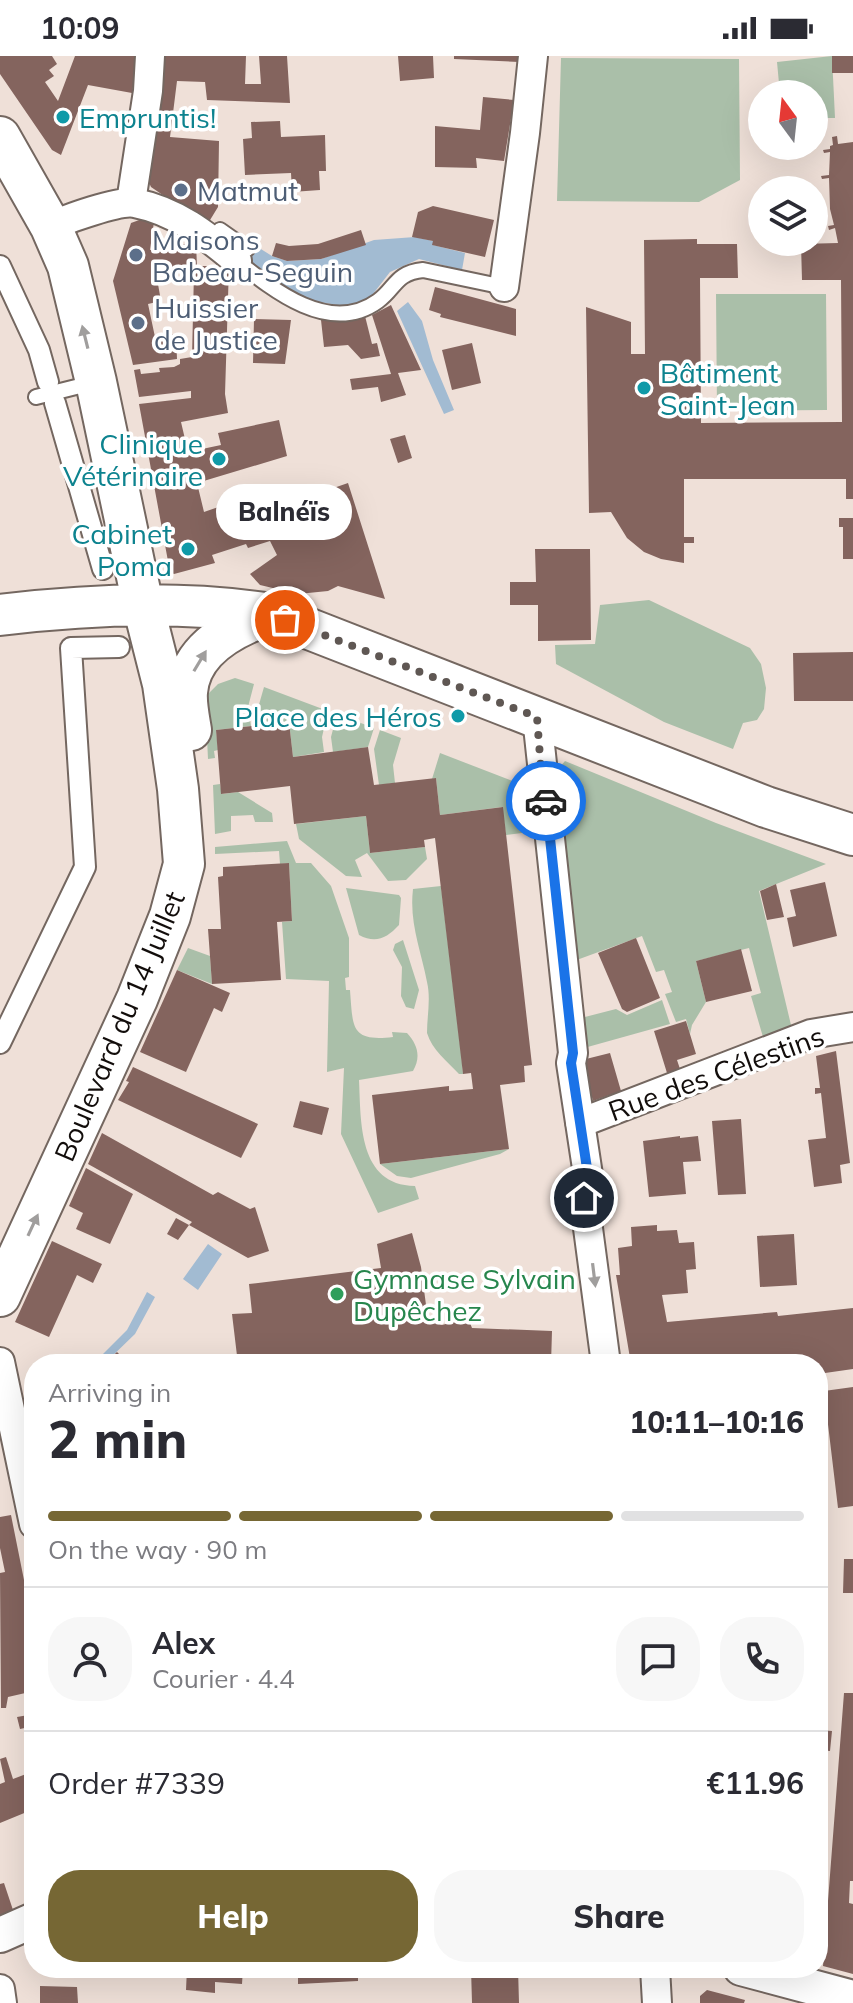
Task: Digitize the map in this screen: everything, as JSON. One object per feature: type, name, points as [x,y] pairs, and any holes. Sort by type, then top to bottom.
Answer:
[{"type":"main road","points":[[0,137],[51,227],[68,266],[143,605]]},
{"type":"main road","points":[[0,615],[143,605],[234,608],[271,614],[766,807],[853,835]]},
{"type":"main road","name":"Boulevard du 14 Juillet","points":[[0,1296],[126,1022],[170,916],[184,864],[178,789],[163,684],[143,605]]},
{"type":"main road","points":[[126,1022],[161,981],[199,890],[202,834],[187,707],[189,680],[215,640],[249,621],[271,614]]},
{"type":"street","points":[[131,202],[148,91],[150,56]]},
{"type":"street","points":[[504,287],[533,56]]},
{"type":"street","points":[[51,227],[66,219],[131,202],[190,223],[242,255]]},
{"type":"street","points":[[0,266],[39,350],[46,394],[105,559]]},
{"type":"street","points":[[0,1043],[85,867],[71,648],[119,647]]},
{"type":"street","points":[[537,717],[573,1053],[571,1063],[588,1175],[584,1198],[605,1354]]},
{"type":"street","name":"Rue des Célestins","points":[[580,1123],[811,1034],[853,1027]]},
{"type":"street","points":[[0,1362],[24,1476]]},
{"type":"street","points":[[0,1935],[24,1924]]},
{"type":"street","points":[[656,1978],[657,2003]]},
{"type":"street","points":[[778,1978],[853,1998]]},
{"type":"street","points":[[0,1989],[2,2003]]},
{"type":"lane","points":[[220,230],[283,297],[311,309],[336,312],[369,307],[383,298],[403,275],[423,270],[504,287]]},
{"type":"lane","points":[[46,394],[96,382]]},
{"type":"green space","points":[[832,56],[835,118],[828,118],[828,80],[779,80],[777,62]]},
{"type":"green space","points":[[561,58],[739,59],[740,180],[699,202],[557,201]]},
{"type":"green space","points":[[716,294],[826,294],[827,410],[717,411]]},
{"type":"green space","points":[[649,600],[750,648],[761,664],[766,688],[764,709],[757,720],[743,723],[733,749],[664,722],[556,664],[555,645],[595,644],[600,605]]},
{"type":"green space","points":[[235,678],[254,684],[248,707],[251,726],[216,730],[218,750],[214,751],[215,758],[208,759],[205,697],[218,684]]},
{"type":"green space","points":[[264,687],[328,711],[322,737],[324,752],[293,757],[289,722],[260,725],[258,708]]},
{"type":"green space","points":[[337,714],[374,728],[368,747],[333,752],[331,737]]},
{"type":"green space","points":[[380,730],[401,738],[393,765],[395,783],[379,785],[374,749]]},
{"type":"green space","points":[[440,753],[515,782],[522,833],[506,835],[502,807],[440,815],[436,778],[432,779]]},
{"type":"green space","points":[[565,761],[826,864],[759,891],[791,1025],[763,1037],[751,996],[761,993],[749,948],[696,961],[706,1002],[690,1034],[686,1019],[676,1022],[665,994],[672,992],[664,970],[656,972],[642,936],[574,961],[555,773]]},
{"type":"green space","points":[[220,784],[222,794],[238,792],[272,813],[273,822],[255,822],[253,815],[231,816],[231,831],[215,834],[213,785]]},
{"type":"green space","points":[[366,816],[370,853],[425,847],[427,859],[406,880],[388,881],[367,853],[355,860],[362,877],[346,876],[299,839],[296,824]]},
{"type":"green space","points":[[287,841],[296,863],[311,863],[331,886],[349,938],[349,977],[345,978],[356,1029],[361,1034],[379,1038],[393,1037],[392,1032],[407,1033],[417,1051],[413,1071],[359,1080],[363,1132],[373,1163],[382,1175],[396,1183],[415,1186],[419,1199],[378,1213],[341,1134],[344,1068],[327,1072],[329,981],[286,979],[282,922],[292,921],[289,863],[280,864],[279,851],[215,854],[215,847]]},
{"type":"green space","points":[[441,886],[463,1074],[459,1074],[440,1055],[427,1033],[428,988],[416,936],[413,889]]},
{"type":"green space","points":[[346,888],[399,895],[399,925],[381,938],[359,935]]},
{"type":"green space","points":[[403,940],[419,990],[414,1009],[406,1007],[401,996],[402,967],[393,950],[395,944]]},
{"type":"green space","points":[[188,948],[210,956],[212,984],[177,970]]},
{"type":"green space","points":[[662,1000],[670,1024],[584,1048],[581,1018],[616,1009],[627,1015]]},
{"type":"green space","points":[[509,1149],[411,1178],[397,1176],[380,1164]]},
{"type":"water","points":[[415,237],[465,253],[462,270],[419,259],[390,272],[366,303],[351,306],[308,300],[283,288],[243,255],[251,243],[287,261],[321,259],[374,240]]},
{"type":"water","points":[[408,302],[422,321],[433,360],[454,410],[444,414],[397,311]]},
{"type":"water","points":[[208,1244],[222,1254],[198,1290],[183,1279]]},
{"type":"water","points":[[147,1292],[155,1297],[135,1334],[114,1354],[103,1354],[127,1330]]},
{"type":"building","points":[[0,56],[52,56],[57,64],[49,70],[54,76],[45,82],[58,101],[75,56],[138,56],[132,93],[88,85],[61,155],[52,150],[0,74]]},
{"type":"building","points":[[160,56],[246,56],[245,84],[261,84],[259,56],[287,56],[290,103],[207,100],[205,82],[177,81],[170,137],[219,141],[218,207],[207,225],[151,187],[146,176]]},
{"type":"building","points":[[398,56],[433,56],[434,78],[400,81]]},
{"type":"building","points":[[454,56],[519,56],[519,62],[454,59]]},
{"type":"building","points":[[832,56],[853,56],[853,73],[832,73]]},
{"type":"building","points":[[483,97],[514,100],[504,161],[476,158],[477,168],[435,167],[435,126],[480,130]]},
{"type":"building","points":[[280,121],[281,137],[325,135],[326,171],[319,171],[320,190],[292,192],[291,173],[245,175],[243,139],[252,138],[251,122]]},
{"type":"building","name":"Bâtiment Saint-Jean","points":[[837,136],[838,144],[853,142],[853,499],[846,499],[846,479],[684,479],[684,537],[694,537],[694,543],[684,543],[684,563],[644,552],[627,538],[611,512],[589,513],[586,307],[631,322],[631,354],[645,354],[644,240],[697,239],[697,244],[737,244],[738,278],[700,278],[701,423],[842,422],[841,280],[802,280],[801,256],[828,256],[828,243],[838,243],[835,228],[829,230],[828,226],[834,225],[829,178],[821,176],[829,175],[828,149],[833,145],[832,137]]},
{"type":"building","points":[[433,206],[494,220],[485,257],[432,245],[433,241],[412,237],[418,212]]},
{"type":"building","points":[[142,219],[154,222],[150,250],[196,242],[197,267],[156,273],[161,301],[148,304],[155,337],[176,334],[177,359],[133,365],[113,281],[131,223]]},
{"type":"building","points":[[361,230],[366,245],[321,259],[287,261],[272,256],[276,243],[289,246],[318,244]]},
{"type":"building","points":[[202,266],[229,266],[225,394],[228,413],[181,422],[188,452],[221,445],[218,433],[279,420],[287,456],[197,483],[204,512],[250,496],[256,515],[348,483],[385,599],[338,586],[328,591],[298,594],[260,585],[250,574],[277,555],[270,541],[248,548],[246,544],[212,555],[215,563],[174,574],[170,572],[139,404],[191,398],[191,391],[139,397],[134,370],[140,369],[141,374],[160,372],[159,368],[174,367],[180,364],[180,359],[192,357],[194,272],[202,271]]},
{"type":"building","points":[[435,287],[516,309],[516,336],[440,317],[441,314],[429,310]]},
{"type":"building","points":[[391,305],[421,370],[398,373],[406,395],[381,402],[378,387],[352,390],[350,379],[391,374],[372,315]]},
{"type":"building","points":[[365,316],[372,344],[377,343],[380,356],[361,359],[348,345],[324,347],[321,320]]},
{"type":"building","points":[[254,319],[291,320],[285,364],[253,363]]},
{"type":"building","points":[[472,343],[481,383],[452,390],[442,350]]},
{"type":"building","points":[[405,435],[412,458],[398,463],[390,439]]},
{"type":"building","points":[[839,518],[853,518],[853,559],[843,559],[843,527],[839,527]]},
{"type":"building","points":[[535,549],[590,549],[591,640],[538,641],[538,605],[510,605],[510,582],[536,582]]},
{"type":"building","points":[[853,652],[853,701],[794,701],[793,653]]},
{"type":"building","points":[[289,722],[293,757],[368,747],[374,785],[436,778],[440,815],[503,807],[532,1065],[524,1066],[525,1082],[500,1085],[509,1149],[380,1164],[372,1095],[449,1086],[449,1091],[473,1089],[471,1073],[463,1074],[435,838],[424,840],[425,847],[370,853],[366,816],[294,824],[290,786],[221,794],[216,730]]},
{"type":"building","points":[[289,863],[292,921],[277,922],[281,980],[212,984],[208,929],[221,929],[218,877],[223,876],[223,867]]},
{"type":"building","points":[[825,882],[837,936],[793,947],[787,918],[796,916],[790,890]]},
{"type":"building","points":[[776,884],[784,917],[767,920],[760,891]]},
{"type":"building","points":[[636,938],[660,998],[627,1012],[622,1009],[598,953]]},
{"type":"building","points":[[741,949],[752,991],[706,1002],[696,961]]},
{"type":"building","points":[[177,970],[230,993],[222,1012],[214,1008],[186,1072],[140,1052]]},
{"type":"building","points":[[686,1021],[696,1054],[677,1060],[680,1069],[667,1073],[654,1031]]},
{"type":"building","points":[[836,1051],[850,1163],[840,1165],[842,1183],[814,1187],[808,1140],[826,1138],[821,1093],[815,1094],[815,1088],[820,1088],[816,1056]]},
{"type":"building","points":[[610,1053],[621,1091],[593,1101],[582,1060]]},
{"type":"building","points":[[133,1067],[258,1124],[241,1158],[118,1100],[129,1082],[126,1081]]},
{"type":"building","points":[[300,1101],[329,1108],[322,1135],[293,1127]]},
{"type":"building","points":[[741,1119],[746,1194],[718,1195],[712,1121]]},
{"type":"building","points":[[102,1133],[213,1195],[218,1192],[250,1209],[255,1207],[269,1251],[248,1258],[189,1225],[192,1222],[88,1164]]},
{"type":"building","points":[[698,1136],[701,1161],[683,1162],[686,1194],[649,1197],[643,1141]]},
{"type":"building","points":[[86,1168],[133,1194],[110,1244],[76,1229],[83,1213],[69,1206]]},
{"type":"building","points":[[176,1218],[189,1225],[178,1240],[167,1234]]},
{"type":"building","points":[[657,1225],[657,1231],[677,1230],[679,1243],[694,1242],[696,1269],[686,1270],[688,1293],[662,1295],[667,1322],[853,1308],[853,1369],[828,1373],[828,1354],[629,1354],[616,1275],[620,1275],[618,1248],[632,1246],[631,1227]]},
{"type":"building","name":"Gymnase Sylvain Dupêchez","points":[[412,1233],[421,1267],[428,1320],[442,1325],[468,1318],[472,1328],[552,1331],[551,1354],[237,1354],[232,1314],[252,1313],[249,1284],[381,1268],[377,1244]]},
{"type":"building","points":[[794,1234],[797,1285],[760,1287],[757,1236]]},
{"type":"building","points":[[52,1241],[102,1264],[93,1283],[77,1275],[49,1337],[15,1322]]},
{"type":"building","points":[[853,1387],[853,1506],[838,1508],[828,1424],[828,1390]]},
{"type":"building","points":[[24,1398],[24,1431],[19,1399]]},
{"type":"building","points":[[11,1515],[24,1580],[24,1693],[8,1697],[6,1708],[1,1708],[0,1573],[5,1572],[0,1548],[0,1517]]},
{"type":"building","points":[[844,1559],[853,1559],[853,1593],[843,1593]]},
{"type":"building","points":[[844,1693],[853,1693],[853,1881],[850,1881],[849,1903],[853,1904],[853,1974],[828,1967],[828,1901]]},
{"type":"building","points":[[24,1716],[24,1728],[20,1729],[17,1717]]},
{"type":"building","points":[[828,1731],[832,1731],[828,1751]]},
{"type":"building","points":[[6,1757],[13,1779],[24,1775],[24,1813],[0,1823],[0,1784],[5,1782],[0,1759]]},
{"type":"building","points":[[4,1883],[13,1910],[0,1916],[0,1884]]},
{"type":"building","points":[[187,1978],[242,1978],[242,1984],[215,1982],[215,1993],[186,1990]]},
{"type":"building","points":[[298,1978],[358,1978],[358,1981],[298,1984]]},
{"type":"building","points":[[471,1978],[518,1978],[519,2003],[472,2003]]},
{"type":"building","points":[[40,1986],[77,1987],[78,2003],[40,2003]]},
{"type":"building","points":[[707,1990],[745,2000],[744,2003],[700,2003],[700,1996]]},
{"type":"way so far","points":[[285,620],[537,717],[546,801]]},
{"type":"place","name":"Empruntis!","points":[[63,117]]},
{"type":"place","name":"Matmut","points":[[181,190]]},
{"type":"place","name":"Maisons Babeau-Seguin","points":[[136,255]]},
{"type":"place","name":"Huissier de Justice","points":[[138,323]]},
{"type":"place","name":"Bâtiment Saint-Jean","points":[[644,388]]},
{"type":"place","name":"Clinique Vétérinaire","points":[[219,459]]},
{"type":"place","name":"Cabinet Poma","points":[[188,549]]},
{"type":"place","name":"Balnéïs","points":[[285,620]]},
{"type":"place","name":"Place des Héros","points":[[458,716]]},
{"type":"place","name":"Gymnase Sylvain Dupêchez","points":[[337,1294]]},
{"type":"route","points":[[546,801],[573,1053],[571,1063],[588,1175],[584,1198]]}]
